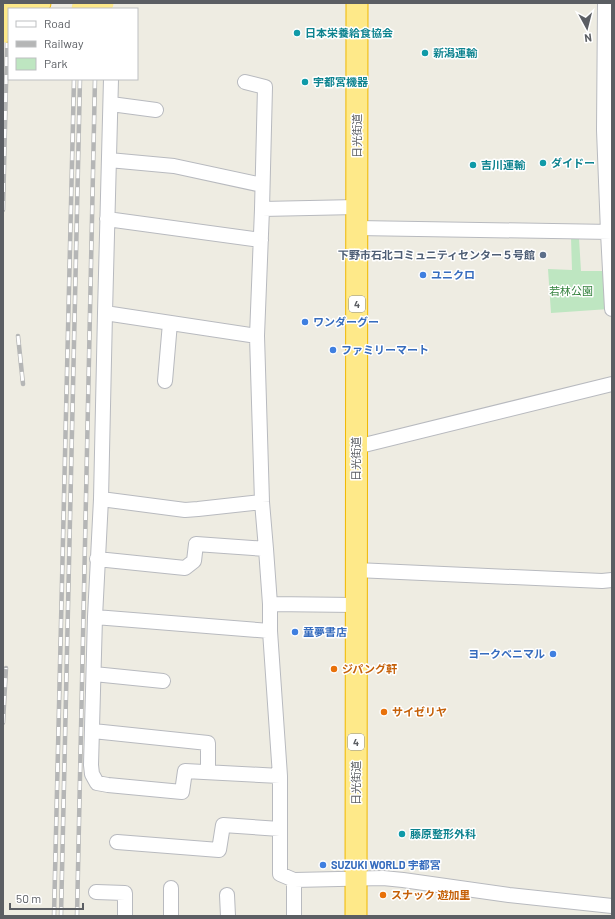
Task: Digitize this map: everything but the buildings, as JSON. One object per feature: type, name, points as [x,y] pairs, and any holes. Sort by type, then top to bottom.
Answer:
[{"type":"highway","points":[[22,8],[40,3]]},
{"type":"highway","points":[[86,8],[103,3]]},
{"type":"highway","name":"日光街道","points":[[356,916],[355,605],[357,3]]},
{"type":"street","points":[[605,3],[604,130],[610,232],[612,309]]},
{"type":"street","points":[[111,80],[101,499],[95,617],[92,774],[97,782],[108,785],[182,792],[185,771],[280,776]]},
{"type":"street","points":[[245,82],[265,87],[257,336],[262,502],[270,604],[270,631],[280,776],[280,874],[294,880],[383,878],[509,895],[612,906]]},
{"type":"street","points":[[110,104],[156,110]]},
{"type":"street","points":[[109,160],[174,166],[262,185]]},
{"type":"street","points":[[262,209],[357,208]]},
{"type":"street","points":[[107,219],[260,240]]},
{"type":"street","points":[[357,228],[610,232]]},
{"type":"street","points":[[105,313],[257,336]]},
{"type":"street","points":[[165,381],[170,323]]},
{"type":"street","points":[[356,447],[612,384]]},
{"type":"street","points":[[101,499],[185,510],[198,510],[262,502]]},
{"type":"street","points":[[97,559],[186,568],[194,561],[196,544],[266,549]]},
{"type":"street","points":[[356,570],[602,581],[612,580]]},
{"type":"street","points":[[270,604],[355,605]]},
{"type":"street","points":[[95,617],[270,631]]},
{"type":"street","points":[[94,674],[163,681]]},
{"type":"street","points":[[93,731],[208,743],[208,772]]},
{"type":"street","points":[[117,842],[219,850],[223,826],[280,828]]},
{"type":"street","points":[[294,880],[294,916]]},
{"type":"street","points":[[171,888],[171,916]]},
{"type":"street","points":[[96,892],[125,893],[125,916]]},
{"type":"street","points":[[227,895],[228,916]]},
{"type":"green space","name":"若林公園","points":[[571,237],[579,238],[581,271],[606,271],[609,309],[551,313],[548,269],[572,270]]},
{"type":"railway","points":[[3,210],[8,3]]},
{"type":"railway","points":[[75,3],[75,8]]},
{"type":"railway","points":[[81,3],[81,8]]},
{"type":"railway","points":[[96,3],[96,8]]},
{"type":"railway","points":[[54,916],[74,80]]},
{"type":"railway","points":[[61,916],[80,80]]},
{"type":"railway","points":[[77,916],[95,80]]},
{"type":"railway","points":[[18,336],[23,384]]},
{"type":"railway","points":[[3,723],[6,668]]},
{"type":"place","name":"日本栄養給食協会","points":[[297,33]]},
{"type":"place","name":"新潟運輸","points":[[425,53]]},
{"type":"place","name":"宇都宮機器","points":[[305,82]]},
{"type":"place","name":"ダイドー","points":[[543,163]]},
{"type":"place","name":"吉川運輸","points":[[473,165]]},
{"type":"place","name":"下野市石北コミュニティセンター５号館","points":[[543,255]]},
{"type":"place","name":"ユニクロ","points":[[423,275]]},
{"type":"place","name":"ワンダーグー","points":[[305,322]]},
{"type":"place","name":"ファミリーマート","points":[[333,350]]},
{"type":"place","name":"童夢書店","points":[[295,632]]},
{"type":"place","name":"ヨークベニマル","points":[[553,654]]},
{"type":"place","name":"ジパング軒","points":[[334,669]]},
{"type":"place","name":"サイゼリヤ","points":[[384,712]]},
{"type":"place","name":"藤原整形外科","points":[[402,834]]},
{"type":"place","name":"SUZUKI WORLD 宇都宮","points":[[323,865]]},
{"type":"place","name":"スナック 遊加里","points":[[383,895]]}]
